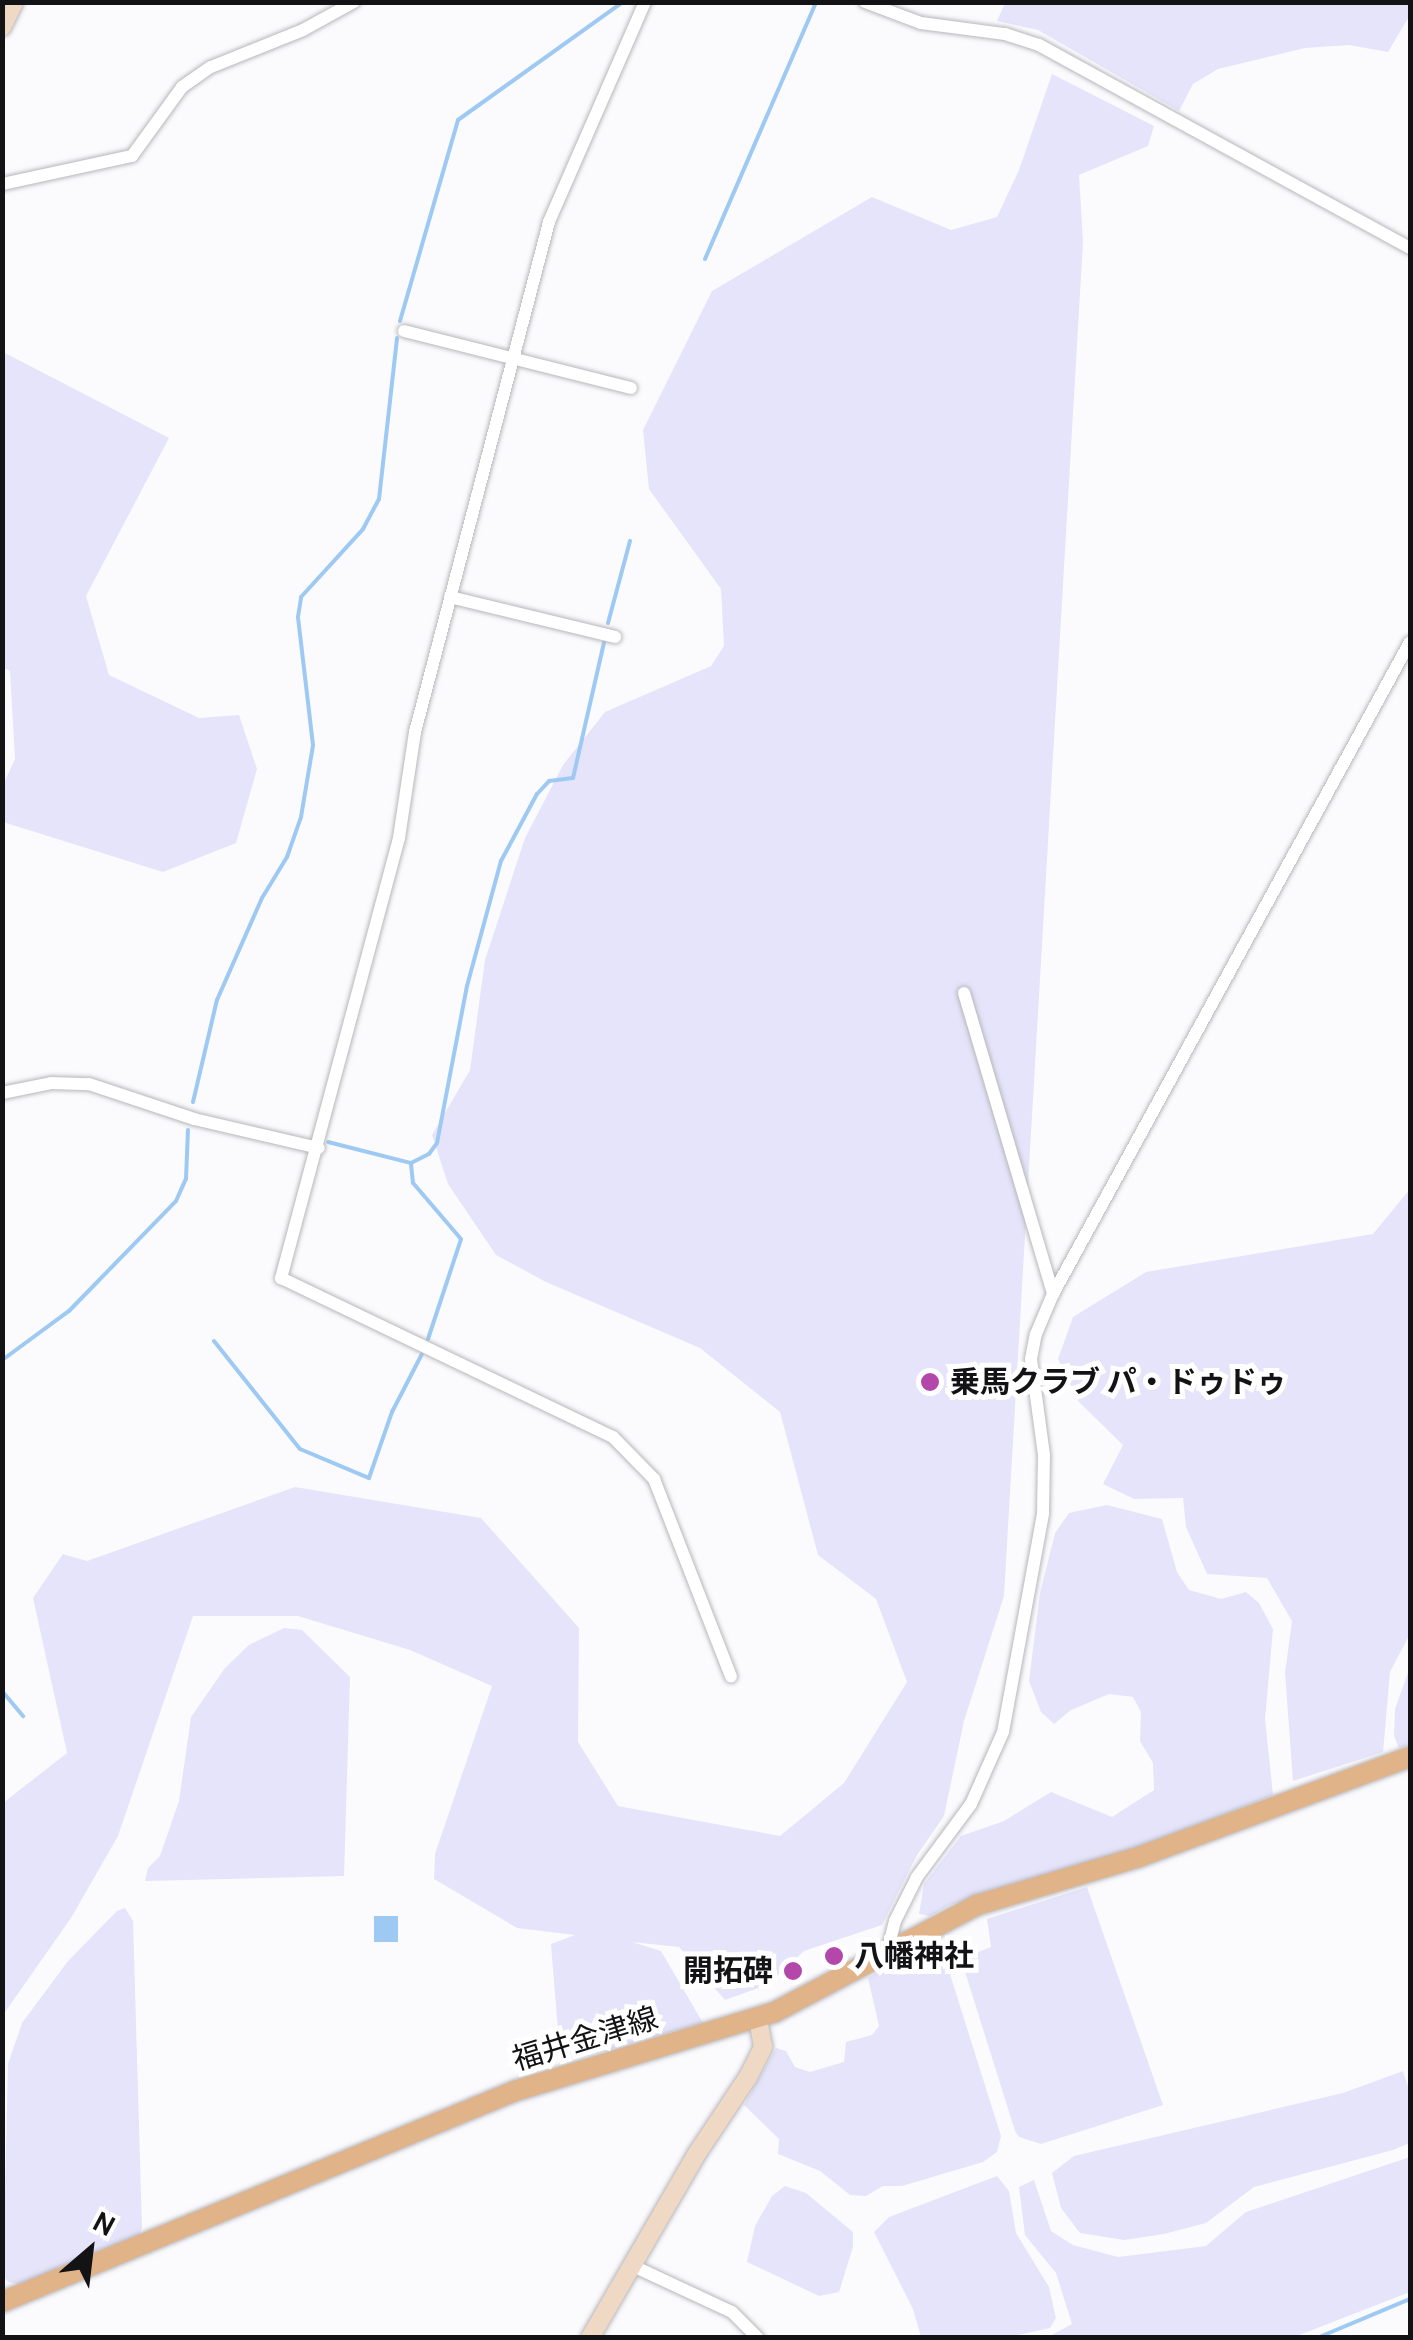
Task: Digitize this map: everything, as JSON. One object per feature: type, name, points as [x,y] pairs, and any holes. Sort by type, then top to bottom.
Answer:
[{"type":"main road","name":"福井金津線","points":[[2,2302],[150,2245],[357,2153],[515,2091],[758,2018],[976,1905],[1139,1857],[1410,1757]]},
{"type":"street","points":[[2,27],[14,2]]},
{"type":"street","points":[[2,184],[132,156],[182,87],[211,67],[303,30],[354,2]]},
{"type":"street","points":[[645,2],[548,222],[406,765],[398,838],[319,1148],[281,1278],[614,1437],[654,1479],[730,1676]]},
{"type":"street","points":[[865,2],[921,23],[1005,34],[1039,45],[1410,248]]},
{"type":"street","points":[[404,331],[513,355],[631,388]]},
{"type":"street","points":[[450,597],[615,637]]},
{"type":"street","points":[[888,1949],[894,1921],[917,1877],[971,1804],[1003,1732],[1043,1513],[1044,1455],[1030,1359],[1054,1294],[1410,642]]},
{"type":"street","points":[[964,993],[1054,1294]]},
{"type":"street","points":[[2,1093],[51,1083],[89,1084],[194,1119],[319,1148]]},
{"type":"street","points":[[590,2338],[762,2050],[758,2018]]},
{"type":"street","points":[[631,2265],[732,2312],[758,2338]]},
{"type":"shaded area","points":[[1410,2],[1410,15],[1388,52],[1349,45],[1305,48],[1218,69],[1193,84],[1179,111],[1038,30],[997,21],[1005,3]]},
{"type":"shaded area","points":[[1052,74],[1154,126],[1148,146],[1079,175],[1083,242],[1004,1596],[964,1721],[944,1816],[917,1855],[882,1925],[804,1951],[767,1985],[725,2000],[679,1947],[632,1942],[661,1951],[703,2023],[565,2062],[560,2056],[551,1944],[575,1935],[517,1928],[434,1879],[435,1854],[492,1686],[410,1650],[298,1616],[193,1616],[118,1836],[71,1918],[3,2015],[3,1803],[67,1753],[33,1598],[63,1554],[87,1561],[295,1487],[481,1518],[579,1628],[578,1742],[618,1806],[780,1836],[844,1783],[907,1682],[876,1599],[818,1555],[780,1412],[700,1348],[546,1282],[496,1255],[448,1184],[432,1135],[470,1070],[485,960],[525,838],[563,765],[605,712],[711,666],[724,646],[721,589],[649,489],[643,430],[712,291],[872,197],[951,230],[997,217],[1019,170]]},
{"type":"shaded area","points":[[3,352],[169,438],[86,596],[109,675],[199,718],[239,715],[257,769],[236,843],[163,872],[3,822],[3,785],[15,759],[10,671],[2,667]]},
{"type":"shaded area","points":[[1410,1189],[1410,1634],[1390,1672],[1383,1752],[1293,1781],[1285,1673],[1292,1621],[1267,1578],[1207,1574],[1186,1527],[1183,1498],[1134,1499],[1103,1484],[1123,1445],[1079,1402],[1058,1359],[1073,1317],[1146,1272],[1373,1234]]},
{"type":"shaded area","points":[[1107,1505],[1162,1519],[1177,1572],[1189,1590],[1221,1599],[1246,1592],[1259,1603],[1273,1629],[1265,1719],[1273,1795],[1123,1854],[950,1905],[930,1916],[919,1914],[924,1884],[961,1836],[1004,1821],[1051,1792],[1112,1817],[1154,1790],[1153,1763],[1140,1741],[1141,1712],[1133,1697],[1109,1694],[1071,1710],[1054,1724],[1041,1712],[1029,1681],[1040,1593],[1055,1533],[1069,1513]]},
{"type":"shaded area","points":[[284,1628],[302,1630],[350,1677],[344,1876],[145,1881],[148,1868],[160,1856],[179,1801],[191,1717],[225,1668],[249,1645]]},
{"type":"shaded area","points":[[1410,1667],[1410,1745],[1399,1748],[1394,1736],[1395,1709]]},
{"type":"shaded area","points":[[1087,1887],[1163,2105],[1041,2144],[1019,2137],[1015,2131],[961,1959],[991,1947],[987,1919]]},
{"type":"shaded area","points":[[125,1908],[133,1921],[142,2228],[138,2237],[22,2285],[8,2282],[3,2276],[8,2064],[22,2023],[68,1961],[117,1911]]},
{"type":"shaded area","points":[[932,1941],[943,1952],[1001,2136],[997,2152],[983,2162],[902,2186],[883,2186],[866,2196],[850,2195],[820,2171],[778,2154],[779,2139],[744,2105],[776,2048],[786,2051],[795,2067],[810,2072],[844,2062],[846,2042],[872,2035],[879,2026],[868,1978]]},
{"type":"shaded area","points":[[1403,2071],[1410,2093],[1410,2143],[1393,2150],[1254,2187],[1206,2223],[1164,2234],[1124,2240],[1080,2233],[1061,2208],[1052,2173],[1074,2156],[1343,2093]]},
{"type":"shaded area","points":[[1410,2157],[1410,2292],[1294,2337],[1048,2337],[1072,2324],[1056,2273],[1025,2235],[1019,2187],[1034,2180],[1051,2231],[1073,2245],[1118,2257],[1206,2246],[1246,2212]]},
{"type":"shaded area","points":[[997,2176],[1009,2191],[1016,2233],[1049,2287],[1056,2318],[1050,2328],[1009,2337],[921,2337],[913,2309],[874,2232],[889,2217]]},
{"type":"shaded area","points":[[785,2186],[806,2193],[853,2232],[853,2247],[839,2292],[819,2296],[747,2262],[755,2226],[772,2196]]},
{"type":"water","points":[[374,1916],[398,1916],[398,1942],[374,1942]]},
{"type":"waterway","points":[[400,321],[458,120],[623,2]]},
{"type":"waterway","points":[[705,259],[816,2]]},
{"type":"waterway","points":[[193,1102],[217,1000],[262,898],[287,857],[301,817],[313,745],[298,617],[301,597],[363,529],[379,499],[397,338]]},
{"type":"waterway","points":[[608,623],[630,541]]},
{"type":"waterway","points":[[428,1339],[461,1239],[413,1183],[411,1163],[429,1154],[437,1143],[467,986],[501,861],[537,794],[549,781],[573,778],[604,643]]},
{"type":"waterway","points":[[5,1358],[69,1311],[176,1201],[186,1179],[188,1130]]},
{"type":"waterway","points":[[328,1142],[411,1163]]},
{"type":"waterway","points":[[214,1341],[300,1449],[369,1478],[392,1412],[422,1354]]},
{"type":"waterway","points":[[2,1691],[23,1716]]},
{"type":"waterway","points":[[1317,2338],[1410,2299]]},
{"type":"place","name":"乗馬クラブ パ・ドゥドゥ","points":[[930,1382]]},
{"type":"place","name":"八幡神社","points":[[834,1956]]},
{"type":"place","name":"開拓碑","points":[[793,1971]]}]
